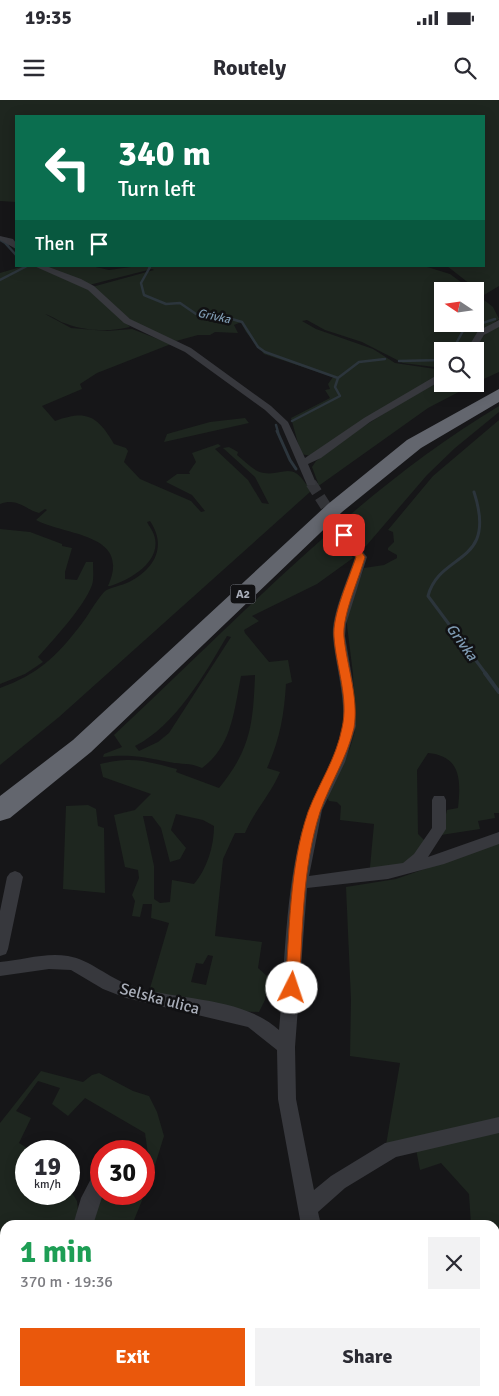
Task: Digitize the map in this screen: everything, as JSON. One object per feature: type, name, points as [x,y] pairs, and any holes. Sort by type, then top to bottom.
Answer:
[{"type":"highway","name":"A2","points":[[0,788],[67,736],[322,500],[399,439],[499,382]]},
{"type":"highway","name":"A2","points":[[0,811],[82,746],[335,508],[414,444],[499,394]]},
{"type":"street","points":[[0,238],[10,240],[15,246]]},
{"type":"street","points":[[41,267],[91,288],[136,327],[188,350],[229,377],[268,408],[285,424],[311,483]]},
{"type":"street","points":[[476,342],[481,333],[499,323]]},
{"type":"street","points":[[302,463],[317,456],[367,420],[434,381]]},
{"type":"street","points":[[310,1216],[287,1099],[286,1047],[300,883],[315,810],[338,762],[348,726],[348,689],[339,636],[340,624],[361,557],[344,535]]},
{"type":"street","points":[[408,868],[419,858],[439,829],[439,800]]},
{"type":"street","points":[[300,883],[388,873],[444,858],[499,838]]},
{"type":"street","points":[[0,949],[16,877]]},
{"type":"street","name":"Selska ulica","points":[[0,969],[66,962],[76,965],[111,984],[141,995],[236,1015],[256,1022],[286,1047]]},
{"type":"street","points":[[310,1216],[338,1182],[392,1149],[499,1125]]},
{"type":"street","points":[[84,1220],[90,1201]]},
{"type":"shaded area","points":[[0,100],[499,100],[499,286],[484,295],[484,282],[467,282],[448,267],[485,267],[485,115],[15,115],[15,202],[0,201]]},
{"type":"shaded area","points":[[21,267],[39,267],[69,278],[96,295],[130,327],[106,330],[82,328],[64,323],[45,314],[71,328],[107,331],[132,329],[171,344],[97,373],[80,384],[82,389],[42,406],[55,421],[83,416],[96,421],[114,444],[126,448],[128,451],[124,462],[140,479],[191,501],[201,512],[205,511],[192,495],[166,482],[177,474],[190,474],[189,472],[196,462],[192,453],[218,444],[221,446],[215,449],[248,480],[262,503],[269,504],[255,477],[223,448],[229,447],[238,452],[237,455],[260,472],[291,471],[301,477],[306,484],[318,483],[312,467],[316,461],[361,428],[434,382],[434,392],[459,392],[428,408],[310,492],[59,717],[0,765],[0,688],[25,677],[45,664],[80,626],[104,592],[129,582],[146,570],[156,556],[158,539],[150,521],[147,522],[156,544],[154,553],[143,568],[135,574],[108,586],[113,569],[111,556],[104,546],[92,539],[36,520],[47,510],[45,509],[39,513],[17,503],[6,502],[0,504],[0,273]]},
{"type":"shaded area","points":[[44,267],[96,267],[109,270],[131,267],[427,267],[450,274],[461,282],[434,282],[434,332],[480,332],[473,342],[434,342],[434,367],[403,363],[362,342],[325,330],[307,320],[302,321],[316,329],[373,349],[395,363],[434,369],[434,378],[369,417],[311,456],[301,454],[291,418],[330,398],[325,390],[330,389],[328,384],[333,377],[264,354],[246,332],[241,322],[234,325],[238,333],[215,332],[210,335],[198,335],[176,341],[139,327],[92,287],[154,270],[89,285]]},
{"type":"shaded area","points":[[484,300],[493,307],[499,319],[484,329]]},
{"type":"shaded area","points":[[499,325],[499,372],[484,379],[484,342],[480,342],[483,336]]},
{"type":"shaded area","points":[[499,406],[499,412],[455,448],[427,475],[366,546],[357,545],[351,534],[339,538],[353,558],[317,584],[252,616],[259,621],[244,630],[269,662],[288,660],[292,682],[286,684],[281,727],[267,768],[280,772],[245,833],[235,833],[223,859],[215,936],[262,942],[258,968],[268,977],[265,1000],[259,1012],[235,1011],[148,995],[169,923],[151,918],[152,904],[143,904],[140,917],[132,916],[135,901],[132,895],[139,878],[138,870],[125,867],[114,815],[135,810],[151,794],[103,777],[100,764],[121,760],[139,760],[177,769],[176,772],[219,788],[230,774],[244,748],[251,722],[255,675],[241,676],[226,738],[212,759],[202,768],[190,764],[136,756],[103,757],[104,754],[122,747],[114,735],[298,560],[395,478],[446,440]],"holes":[[[227,636],[231,637],[169,733],[158,742],[139,751],[135,746],[163,726],[188,698]],[[176,814],[203,820],[214,826],[209,857],[199,878],[194,884],[172,880],[170,902],[160,903],[154,899],[154,866],[143,816],[152,816],[161,828],[170,862],[180,859],[186,848],[171,830]],[[208,955],[213,956],[206,985],[191,982],[196,963],[203,964]]]},
{"type":"shaded area","points":[[245,418],[249,423],[164,442],[167,434],[210,422]]},
{"type":"shaded area","points":[[499,420],[499,813],[494,813],[495,818],[478,821],[480,829],[441,835],[447,810],[458,808],[459,779],[453,764],[439,755],[428,753],[417,770],[418,834],[428,844],[414,862],[369,878],[374,824],[340,820],[341,806],[337,802],[329,801],[327,797],[350,748],[355,731],[353,674],[346,617],[364,568],[384,565],[397,558],[397,555],[388,550],[394,542],[393,532],[388,530],[433,476]]},
{"type":"shaded area","points":[[0,529],[30,532],[62,544],[62,546],[72,548],[65,572],[65,579],[77,580],[86,562],[93,562],[93,580],[88,594],[68,623],[38,657],[43,662],[25,674],[0,684]]},
{"type":"shaded area","points":[[88,805],[96,809],[98,826],[104,828],[105,893],[63,889],[66,806]]},
{"type":"shaded area","points":[[499,843],[499,1121],[386,1145],[400,1063],[350,1056],[351,1000],[346,887],[396,879]]},
{"type":"shaded area","points":[[41,1071],[83,1082],[92,1075],[99,1073],[133,1091],[149,1096],[157,1112],[164,1136],[155,1165],[155,1140],[146,1140],[145,1133],[85,1098],[68,1116],[52,1104],[60,1088],[38,1081],[16,1111],[31,1118],[20,1140],[15,1140],[15,1205],[77,1205],[79,1220],[0,1220],[0,1123]]},
{"type":"shaded area","points":[[499,1129],[499,1220],[471,1220],[469,1194],[441,1163],[420,1170],[416,1149]]},
{"type":"shaded area","points":[[96,1205],[140,1205],[134,1220],[90,1220]]},
{"type":"waterway","points":[[0,240],[8,245]]},
{"type":"waterway","points":[[6,244],[15,254]]},
{"type":"waterway","points":[[0,280],[25,267]]},
{"type":"waterway","name":"Grivka","points":[[150,267],[141,283],[144,295],[166,304],[180,303],[196,314],[218,315],[242,322],[258,347],[265,352],[338,378]]},
{"type":"waterway","points":[[457,342],[464,329],[495,319]]},
{"type":"waterway","points":[[338,378],[359,362],[385,359]]},
{"type":"waterway","points":[[399,361],[434,360]]},
{"type":"waterway","points":[[292,421],[340,396],[335,387],[338,378]]},
{"type":"waterway","points":[[276,425],[278,432]]},
{"type":"waterway","points":[[277,431],[296,469]]},
{"type":"waterway","name":"Grivka","points":[[474,492],[479,516],[479,533],[473,546],[434,582],[428,596],[486,674]]},
{"type":"waterway","name":"Grivka","points":[[485,673],[499,692]]},
{"type":"tunnel","points":[[311,483],[344,535]]},
{"type":"route","points":[[292,988],[297,909],[308,836],[315,810],[345,743],[348,726],[349,703],[339,636],[342,610],[356,577],[361,557],[344,535]]}]
